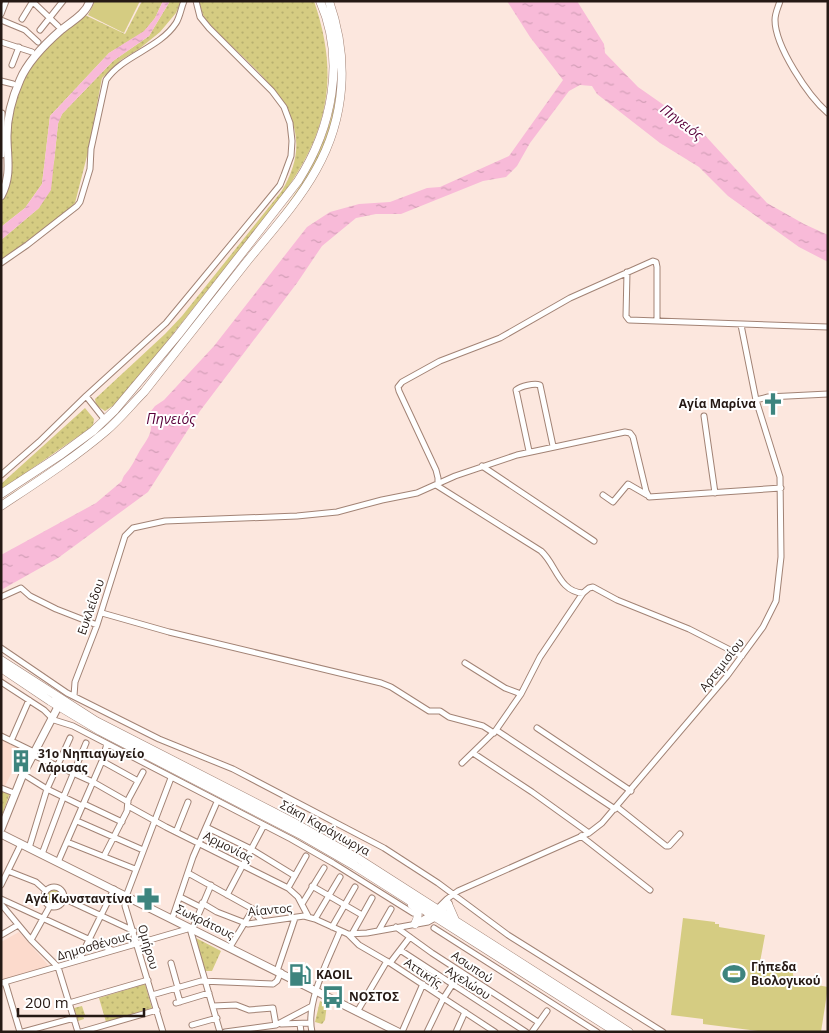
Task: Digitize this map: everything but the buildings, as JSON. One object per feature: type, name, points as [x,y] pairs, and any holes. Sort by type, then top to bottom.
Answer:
[{"type":"main road","points":[[1,195],[9,174],[8,124],[11,104],[26,68],[52,38],[82,14],[90,1]]},
{"type":"main road","points":[[1,494],[60,456],[105,420],[144,378],[275,212],[306,169],[324,127],[330,107],[333,84],[331,40],[320,1]]},
{"type":"main road","points":[[1,506],[87,447],[127,411],[144,392],[316,172],[331,138],[342,90],[343,72],[340,44],[330,2]]},
{"type":"main road","name":"Σάκη Καράγιωργα","points":[[1,660],[100,731],[316,843],[408,899],[458,923],[629,1032]]},
{"type":"main road","name":"Σάκη Καράγιωργα","points":[[1,668],[60,703],[326,840],[616,1032]]},
{"type":"main road","points":[[1,830],[14,793],[60,703]]},
{"type":"main road","name":"Σωκράτους","points":[[1,834],[396,1031]]},
{"type":"main road","points":[[408,899],[418,910],[418,918],[415,924]]},
{"type":"main road","points":[[448,904],[458,923]]},
{"type":"street","points":[[1,14],[6,1]]},
{"type":"street","points":[[22,19],[32,1],[58,26]]},
{"type":"street","points":[[40,30],[63,1]]},
{"type":"street","points":[[1,263],[27,245],[80,202],[90,169],[91,149],[106,80],[119,66],[165,35],[176,23],[184,1]]},
{"type":"street","points":[[1,475],[39,442],[172,317],[280,185],[289,162],[292,145],[287,114],[282,103],[209,28],[200,17],[196,1]]},
{"type":"street","points":[[780,1],[775,21],[779,40],[806,89],[828,112]]},
{"type":"street","points":[[1,20],[28,31],[38,42]]},
{"type":"street","points":[[1,42],[32,52]]},
{"type":"street","points":[[12,65],[19,47]]},
{"type":"street","points":[[1,81],[13,84]]},
{"type":"street","points":[[2,113],[8,124]]},
{"type":"street","points":[[2,113],[2,155]]},
{"type":"street","points":[[437,484],[436,470],[399,391],[399,384],[440,361],[500,338],[570,298],[652,262],[656,262],[657,266],[657,320]]},
{"type":"street","points":[[627,272],[627,318],[634,320],[828,327]]},
{"type":"street","name":"Αρτεμισίου","points":[[437,913],[453,896],[478,881],[589,833],[602,823],[631,791],[742,656],[766,622],[777,597],[781,557],[781,488],[777,463],[756,400],[741,325]]},
{"type":"street","points":[[529,451],[516,390],[537,384],[540,385],[553,446]]},
{"type":"street","points":[[756,400],[768,397],[828,394]]},
{"type":"street","points":[[86,396],[105,420]]},
{"type":"street","points":[[704,416],[715,493]]},
{"type":"street","points":[[437,484],[482,466],[529,451],[627,432],[633,437],[647,495]]},
{"type":"street","points":[[482,466],[594,541]]},
{"type":"street","points":[[437,484],[541,551],[565,585],[578,593],[583,593]]},
{"type":"street","name":"Ευκλείδου","points":[[74,696],[75,682],[98,625],[125,536],[133,528],[165,521],[328,513],[406,496],[437,484]]},
{"type":"street","points":[[603,495],[614,502],[628,484],[652,498],[781,488]]},
{"type":"street","points":[[462,763],[495,731],[521,694],[540,657],[583,593],[589,588],[593,587],[617,600],[689,629],[742,656]]},
{"type":"street","points":[[1,597],[20,588],[56,609],[98,625]]},
{"type":"street","points":[[102,612],[169,632],[382,683],[429,711],[440,711],[449,717],[484,726],[495,731],[616,808],[666,846],[669,846],[680,834]]},
{"type":"street","points":[[1,648],[74,696],[159,739],[233,770],[368,839],[417,869],[508,935],[663,1032]]},
{"type":"street","points":[[465,663],[505,688],[521,694]]},
{"type":"street","points":[[1,682],[44,710],[52,718],[68,724],[264,825],[333,863],[413,913]]},
{"type":"street","points":[[11,741],[29,700]]},
{"type":"street","points":[[537,728],[631,791]]},
{"type":"street","name":"Αρμονίας","points":[[1,736],[57,766],[93,782],[176,832],[288,888],[298,897],[308,916]]},
{"type":"street","points":[[29,848],[47,790],[70,738]]},
{"type":"street","points":[[42,854],[86,743]]},
{"type":"street","points":[[58,862],[102,761],[107,744]]},
{"type":"street","points":[[473,753],[589,833]]},
{"type":"street","points":[[102,761],[138,780]]},
{"type":"street","points":[[104,856],[122,822],[138,780],[143,772]]},
{"type":"street","points":[[23,774],[63,798],[122,822]]},
{"type":"street","points":[[125,896],[171,778]]},
{"type":"street","points":[[1,788],[14,793]]},
{"type":"street","points":[[176,832],[188,802]]},
{"type":"street","points":[[172,919],[199,843],[217,802]]},
{"type":"street","points":[[77,821],[143,850]]},
{"type":"street","points":[[227,895],[264,825]]},
{"type":"street","points":[[206,827],[251,849],[295,876]]},
{"type":"street","points":[[581,836],[650,890]]},
{"type":"street","points":[[68,842],[136,869]]},
{"type":"street","points":[[1,885],[21,844]]},
{"type":"street","points":[[288,888],[306,856]]},
{"type":"street","points":[[302,904],[324,868]]},
{"type":"street","points":[[8,871],[36,882],[46,891]]},
{"type":"street","points":[[188,873],[254,909],[262,922]]},
{"type":"street","points":[[315,919],[340,876]]},
{"type":"street","points":[[211,885],[201,905],[191,933],[220,1032]]},
{"type":"street","points":[[312,886],[362,915]]},
{"type":"street","points":[[332,927],[355,887]]},
{"type":"street","points":[[46,891],[58,888],[62,892],[63,898],[60,905],[50,906]]},
{"type":"street","points":[[79,960],[114,889]]},
{"type":"street","points":[[46,891],[45,900],[50,906]]},
{"type":"street","name":"Ομήρου","points":[[125,896],[125,906],[163,1032]]},
{"type":"street","points":[[350,934],[428,922],[448,904],[453,896]]},
{"type":"street","name":"Αίαντoς","points":[[180,897],[244,923],[252,924],[308,916],[340,931]]},
{"type":"street","points":[[63,898],[134,931]]},
{"type":"street","points":[[350,934],[372,898]]},
{"type":"street","points":[[1,899],[88,941],[112,950]]},
{"type":"street","points":[[1,904],[31,940],[58,967],[80,1032],[157,1010]]},
{"type":"street","points":[[31,940],[50,906]]},
{"type":"street","points":[[230,947],[254,909]]},
{"type":"street","points":[[379,930],[390,909]]},
{"type":"street","points":[[152,995],[195,982],[273,984],[277,981],[296,918]]},
{"type":"street","points":[[1,935],[18,925]]},
{"type":"street","name":"Ασωπού","points":[[396,927],[432,953],[538,1022]]},
{"type":"street","name":"Δημοσθένους","points":[[3,983],[192,928]]},
{"type":"street","points":[[434,928],[597,1032]]},
{"type":"street","points":[[312,1032],[310,1023],[312,1006],[340,931]]},
{"type":"street","name":"Αττικής","points":[[340,931],[350,934],[359,945],[389,962],[495,1032]]},
{"type":"street","points":[[357,1012],[389,962],[410,937]]},
{"type":"street","name":"Αχελώου","points":[[400,950],[526,1032]]},
{"type":"street","points":[[171,963],[178,1002],[209,993]]},
{"type":"street","points":[[69,1003],[148,980]]},
{"type":"street","points":[[3,983],[22,1032],[74,1018]]},
{"type":"street","points":[[396,1031],[423,984]]},
{"type":"street","points":[[427,1032],[452,985]]},
{"type":"street","points":[[213,1006],[236,1005],[249,1010],[271,1007],[274,1008],[278,1024]]},
{"type":"street","points":[[225,1032],[256,1030],[278,1024],[312,1006]]},
{"type":"street","points":[[532,1032],[546,1011]]},
{"type":"street","points":[[456,1032],[465,1012]]},
{"type":"street","points":[[192,1025],[217,1018]]},
{"type":"street","points":[[278,1024],[310,1023]]},
{"type":"street","points":[[300,1024],[301,1032]]},
{"type":"shaded area","points":[[95,1],[140,1],[124,33],[88,15]]},
{"type":"shaded area","points":[[142,1],[163,1],[155,18],[144,32],[109,53],[50,116],[42,184],[25,208],[1,227],[1,198],[4,194],[13,107],[20,86],[29,70],[47,46],[85,15],[125,34]]},
{"type":"shaded area","points":[[170,1],[181,1],[176,13],[160,32],[139,49],[121,60],[102,78],[88,152],[75,203],[64,214],[1,260],[1,240],[39,208],[54,162],[58,123],[62,114],[113,61],[149,36]]},
{"type":"shaded area","points":[[199,1],[314,1],[322,29],[326,55],[325,103],[310,149],[282,196],[142,373],[114,405],[105,411],[96,405],[95,399],[182,316],[281,192],[293,165],[296,140],[291,118],[279,97],[264,77],[208,22],[203,15]]},
{"type":"shaded area","points":[[332,22],[338,59],[337,96],[329,132],[315,166],[296,196],[261,240],[306,177],[327,131],[336,90],[330,23]]},
{"type":"shaded area","points":[[259,243],[163,362],[210,301]]},
{"type":"shaded area","points":[[150,379],[134,399],[102,433],[1,503],[1,501],[94,437],[121,412]]},
{"type":"shaded area","points":[[85,408],[94,419],[93,426],[1,490],[1,484]]},
{"type":"shaded area","points":[[1,739],[31,752],[20,775],[13,770],[5,786],[1,784]]},
{"type":"shaded area","points":[[1,790],[10,793],[1,818]]},
{"type":"shaded area","points":[[51,889],[57,889],[62,894],[60,903],[51,905],[46,900],[46,894]]},
{"type":"shaded area","name":"Γήπεδα Βιολογικού","points":[[683,918],[715,922],[715,924],[719,924],[719,927],[765,935],[760,962],[792,967],[794,981],[828,987],[821,1032],[765,1032],[703,1024],[703,1019],[671,1015]]},
{"type":"shaded area","points":[[19,932],[50,967],[1,982],[1,942]]},
{"type":"shaded area","points":[[196,938],[221,951],[212,971],[205,971]]},
{"type":"shaded area","points":[[145,984],[152,1008],[106,1022],[99,998]]},
{"type":"shaded area","points":[[320,1001],[327,1004],[325,1020],[322,1024],[315,1022]]},
{"type":"shaded area","points":[[82,1006],[85,1015],[83,1016],[84,1019],[78,1021],[74,1008]]},
{"type":"water","points":[[163,1],[170,1],[149,36],[113,61],[62,114],[58,124],[51,190],[39,208],[1,240],[1,227],[25,208],[42,184],[50,116],[109,53],[144,31],[155,18]]},
{"type":"water","name":"Πηνειός","points":[[507,1],[577,1],[604,44],[605,53],[638,87],[701,131],[767,203],[828,235],[828,262],[799,247],[728,196],[699,167],[660,143],[597,94],[592,86],[580,85],[569,91],[530,143],[517,166],[506,177],[483,181],[401,214],[376,214],[356,218],[322,246],[297,283],[200,411],[148,492],[58,558],[1,590],[1,555],[96,503],[122,481],[149,436],[151,427],[148,415],[214,346],[307,227],[330,212],[359,204],[390,202],[427,188],[440,187],[509,156],[563,80],[530,37]]},
{"type":"place","name":"Αγία Μαρίνα","points":[[773,404]]},
{"type":"place","name":"31ο Νηπιαγωγείο Λάρισας","points":[[21,761]]},
{"type":"place","name":"Αγά Κωνσταντίνα","points":[[148,899]]},
{"type":"place","name":"Γήπεδα Βιολογικού","points":[[734,974]]},
{"type":"place","name":"KAOIL","points":[[300,975]]},
{"type":"place","name":"ΝΟΣΤΟΣ","points":[[333,997]]}]
